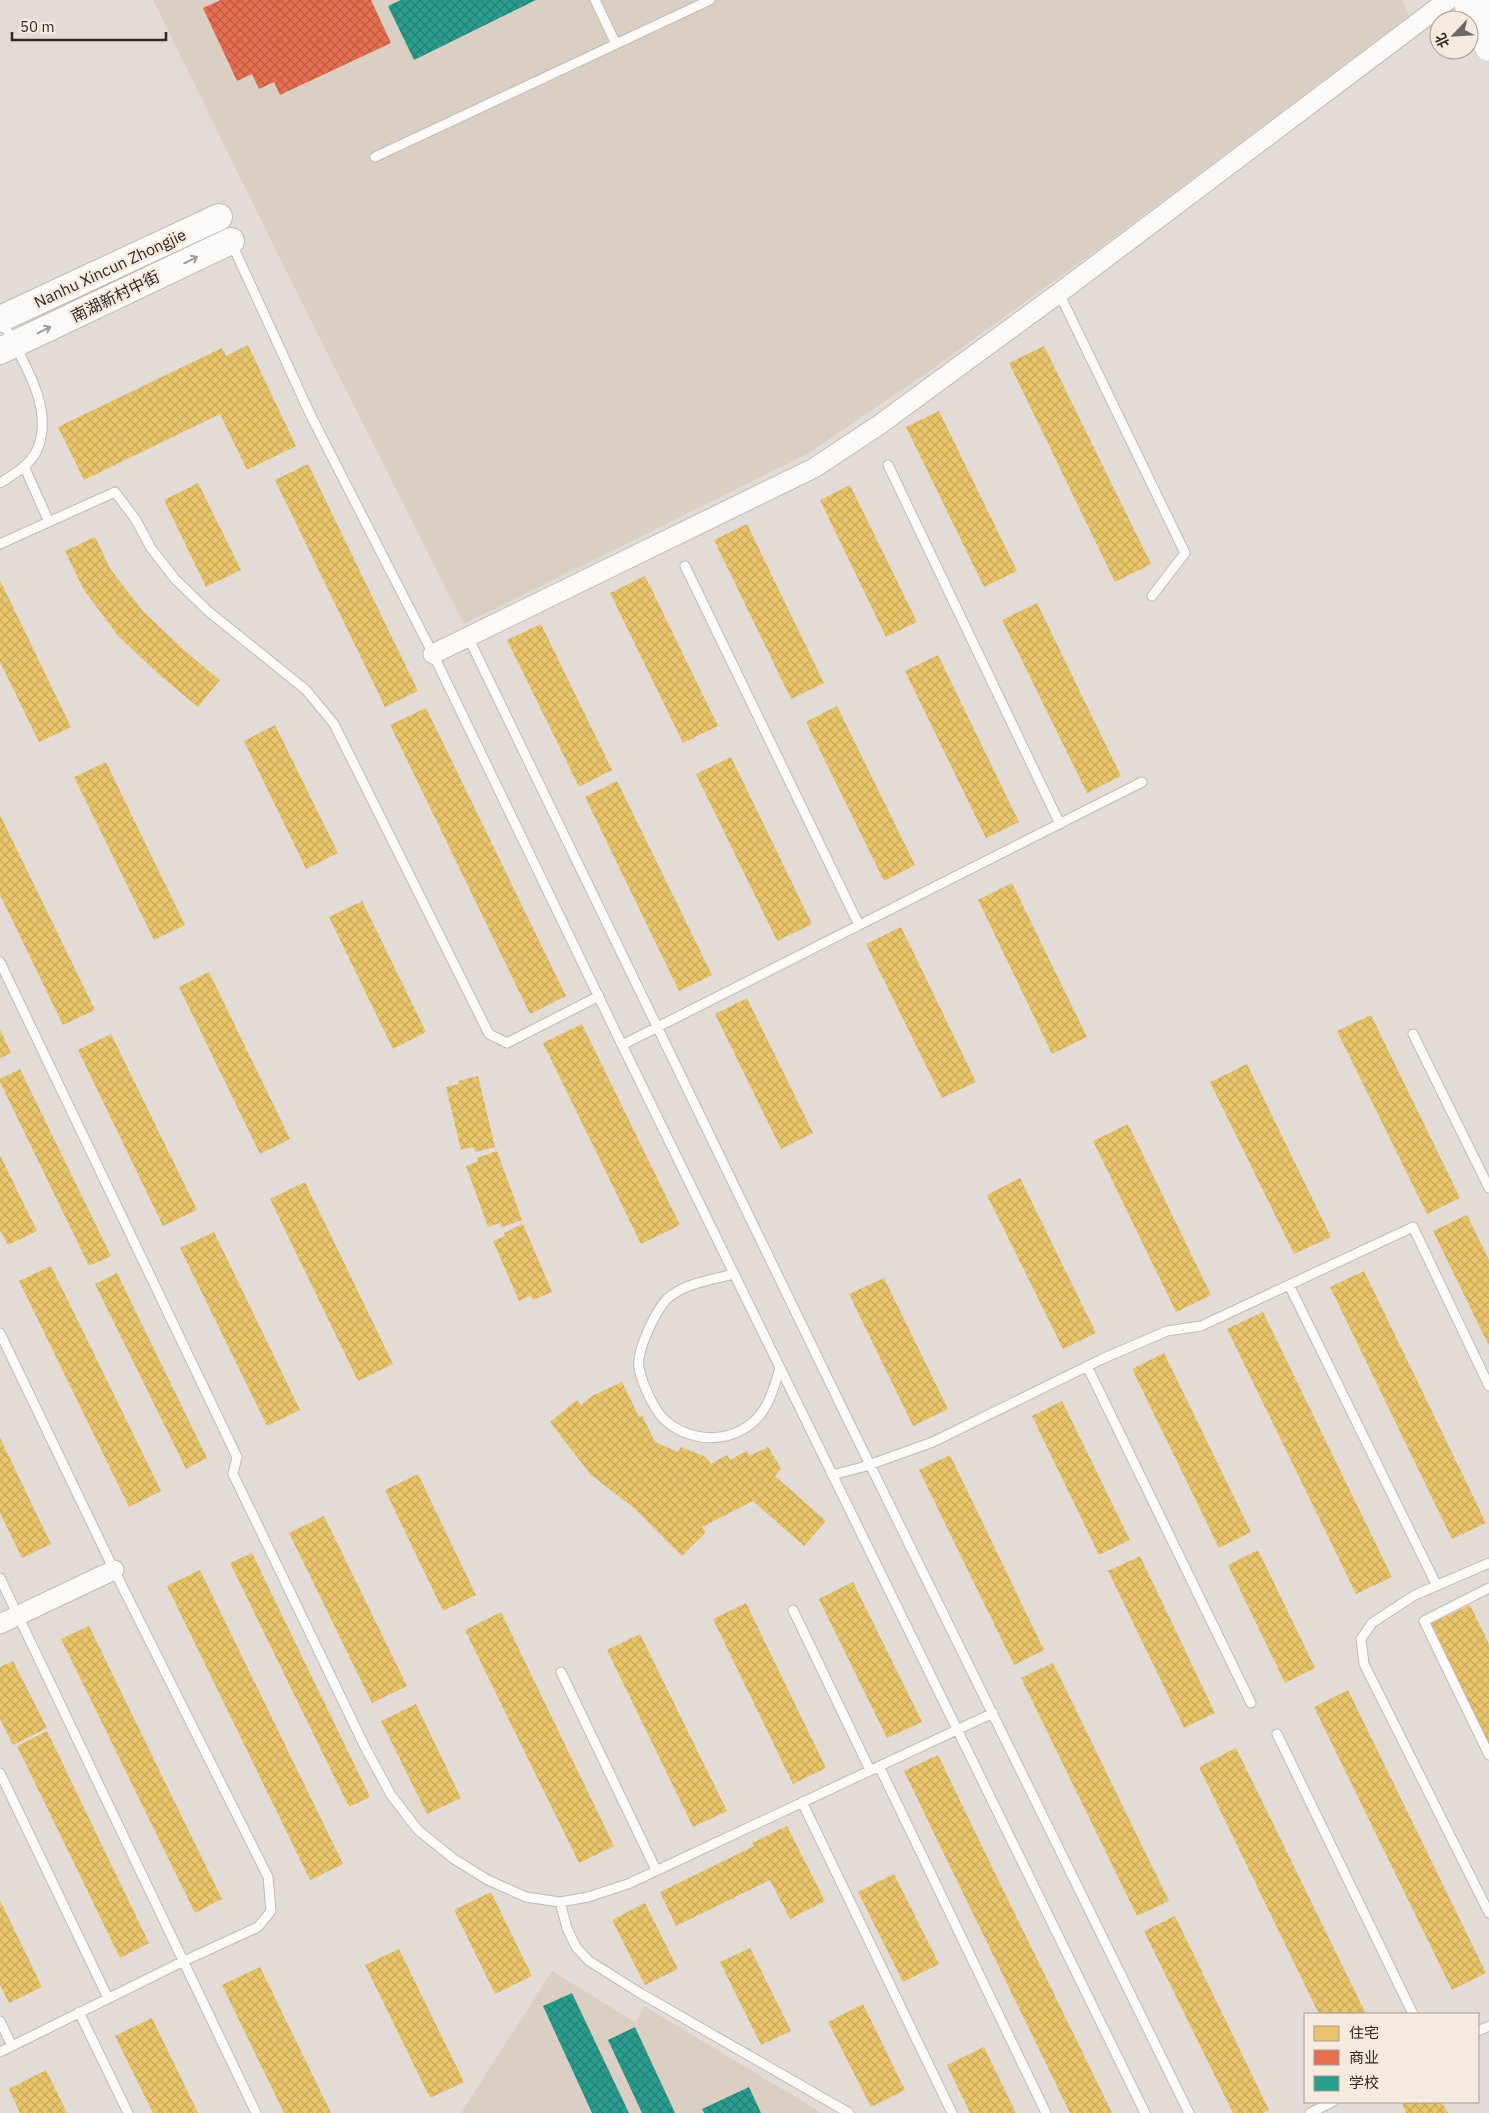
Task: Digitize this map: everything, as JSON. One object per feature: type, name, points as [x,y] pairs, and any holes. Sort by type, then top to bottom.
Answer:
[{"type":"main road","points":[[1466,0],[1489,47]]},
{"type":"main road","points":[[1476,0],[1489,26]]},
{"type":"street","points":[[433,654],[814,468],[879,425],[1060,293],[1448,0]]},
{"type":"street","name":"Nanhu Xincun Zhongjie","points":[[0,318],[225,229]]},
{"type":"street","name":"南湖新村中街","points":[[7,348],[225,229]]},
{"type":"street","points":[[0,1624],[114,1570]]},
{"type":"lane","points":[[595,0],[616,44]]},
{"type":"lane","points":[[375,158],[710,0]]},
{"type":"lane","points":[[225,229],[311,416],[433,654],[622,1045],[1145,2113]]},
{"type":"lane","points":[[1060,293],[1185,553],[1152,596]]},
{"type":"lane","points":[[0,318],[7,348],[36,388],[43,421],[37,450],[19,472],[0,483]]},
{"type":"lane","points":[[888,464],[1060,824]]},
{"type":"lane","points":[[24,466],[49,522]]},
{"type":"lane","points":[[1,542],[115,492],[136,520],[151,548],[175,579],[208,611],[306,690],[334,724],[489,1034],[507,1043],[599,996]]},
{"type":"lane","points":[[685,566],[859,926]]},
{"type":"lane","points":[[468,637],[870,1464],[1190,2113]]},
{"type":"lane","points":[[622,1045],[1142,782]]},
{"type":"lane","points":[[0,962],[237,1457],[233,1474],[365,1747],[391,1796],[418,1830],[454,1859],[488,1880],[526,1897],[560,1902],[588,1897],[628,1884],[993,1713]]},
{"type":"lane","points":[[1413,1034],[1489,1188]]},
{"type":"lane","points":[[832,1475],[933,1442],[1087,1366],[1167,1331],[1201,1326],[1413,1227],[1489,1386]]},
{"type":"lane","points":[[734,1274],[698,1282],[667,1299],[646,1332],[638,1367],[653,1405],[666,1421],[686,1433],[713,1439],[735,1434],[752,1424],[767,1405],[780,1368]]},
{"type":"lane","points":[[1289,1285],[1437,1586]]},
{"type":"lane","points":[[0,1333],[114,1570],[268,1877],[271,1911],[258,1927],[184,1961],[0,2052]]},
{"type":"lane","points":[[1087,1366],[1251,1703]]},
{"type":"lane","points":[[1489,1563],[1415,1595],[1372,1624],[1361,1639],[1364,1664],[1489,1913]]},
{"type":"lane","points":[[0,1578],[256,2113]]},
{"type":"lane","points":[[1489,1588],[1424,1620],[1489,1755]]},
{"type":"lane","points":[[793,1610],[870,1770]]},
{"type":"lane","points":[[561,1672],[656,1870]]},
{"type":"lane","points":[[1276,1734],[1414,2013]]},
{"type":"lane","points":[[879,1766],[1046,2113]]},
{"type":"lane","points":[[0,1773],[108,1998]]},
{"type":"lane","points":[[802,1802],[952,2113]]},
{"type":"lane","points":[[560,1902],[567,1928],[576,1947],[589,1961],[640,1993],[849,2113]]},
{"type":"lane","points":[[79,2012],[128,2113]]},
{"type":"lane","points":[[0,2021],[12,2046]]},
{"type":"lane","points":[[1310,2113],[1330,2103]]},
{"type":"shaded area","points":[[153,0],[1402,0],[1409,16],[1094,252],[931,370],[809,453],[464,624],[292,283]]},
{"type":"shaded area","points":[[552,1971],[636,2023],[644,2006],[822,2113],[461,2113]]},
{"type":"building: 住宅","points":[[248,345],[296,446],[247,470],[220,414],[84,480],[58,427],[222,348],[226,356]]},
{"type":"building: 住宅","points":[[1044,346],[1151,564],[1115,582],[1009,363]]},
{"type":"building: 住宅","points":[[939,411],[1017,571],[984,587],[906,427]]},
{"type":"building: 住宅","points":[[308,464],[418,691],[385,707],[275,480]]},
{"type":"building: 住宅","points":[[198,483],[241,570],[206,587],[164,500]]},
{"type":"building: 住宅","points":[[850,485],[917,622],[886,637],[820,500]]},
{"type":"building: 住宅","points":[[747,524],[824,683],[791,699],[714,540]]},
{"type":"building: 住宅","points":[[95,537],[111,570],[143,611],[185,651],[220,680],[198,707],[163,678],[119,637],[84,590],[65,551]]},
{"type":"building: 住宅","points":[[645,576],[718,726],[683,743],[610,593]]},
{"type":"building: 住宅","points":[[0,580],[71,727],[39,742],[0,662]]},
{"type":"building: 住宅","points":[[1037,603],[1121,776],[1087,793],[1002,620]]},
{"type":"building: 住宅","points":[[541,624],[612,770],[579,787],[507,640]]},
{"type":"building: 住宅","points":[[938,655],[1019,822],[986,838],[905,671]]},
{"type":"building: 住宅","points":[[837,706],[915,865],[884,881],[806,722]]},
{"type":"building: 住宅","points":[[426,708],[566,996],[530,1014],[390,725]]},
{"type":"building: 住宅","points":[[275,725],[338,853],[306,869],[244,741]]},
{"type":"building: 住宅","points":[[731,757],[812,924],[777,941],[696,774]]},
{"type":"building: 住宅","points":[[106,762],[185,925],[154,940],[74,777]]},
{"type":"building: 住宅","points":[[617,781],[712,975],[679,991],[585,797]]},
{"type":"building: 住宅","points":[[0,815],[95,1010],[63,1025],[0,895]]},
{"type":"building: 住宅","points":[[1012,883],[1087,1037],[1052,1054],[978,900]]},
{"type":"building: 住宅","points":[[362,901],[426,1032],[393,1049],[329,917]]},
{"type":"building: 住宅","points":[[901,927],[976,1082],[942,1098],[866,944]]},
{"type":"building: 住宅","points":[[209,972],[290,1139],[260,1154],[179,987]]},
{"type":"building: 住宅","points":[[747,998],[813,1133],[781,1149],[715,1014]]},
{"type":"building: 住宅","points":[[1371,1015],[1460,1198],[1427,1214],[1337,1031]]},
{"type":"building: 住宅","points":[[582,1024],[680,1225],[641,1244],[543,1043]]},
{"type":"building: 住宅","points":[[0,1030],[11,1053],[0,1058]]},
{"type":"building: 住宅","points":[[111,1034],[197,1210],[163,1226],[78,1050]]},
{"type":"building: 住宅","points":[[1247,1064],[1331,1237],[1294,1254],[1210,1082]]},
{"type":"building: 住宅","points":[[20,1069],[111,1256],[89,1266],[0,1082],[0,1079]]},
{"type":"building: 住宅","points":[[478,1076],[495,1147],[475,1152],[474,1147],[461,1150],[446,1087],[459,1084],[458,1081]]},
{"type":"building: 住宅","points":[[1128,1124],[1211,1295],[1176,1312],[1093,1141]]},
{"type":"building: 住宅","points":[[497,1151],[522,1220],[502,1227],[500,1223],[488,1227],[466,1166],[478,1161],[477,1158]]},
{"type":"building: 住宅","points":[[0,1155],[37,1231],[8,1245],[0,1230]]},
{"type":"building: 住宅","points":[[1020,1178],[1096,1333],[1063,1349],[987,1195]]},
{"type":"building: 住宅","points":[[305,1182],[393,1364],[358,1381],[270,1199]]},
{"type":"building: 住宅","points":[[1467,1215],[1489,1260],[1489,1346],[1433,1231]]},
{"type":"building: 住宅","points":[[523,1224],[552,1292],[533,1300],[531,1295],[519,1301],[493,1241],[505,1236],[504,1233]]},
{"type":"building: 住宅","points":[[214,1232],[300,1410],[267,1426],[180,1248]]},
{"type":"building: 住宅","points":[[51,1266],[161,1491],[129,1507],[19,1281]]},
{"type":"building: 住宅","points":[[1364,1271],[1486,1523],[1452,1539],[1330,1287]]},
{"type":"building: 住宅","points":[[117,1273],[207,1458],[186,1469],[95,1284]]},
{"type":"building: 住宅","points":[[884,1278],[948,1409],[913,1426],[849,1294]]},
{"type":"building: 住宅","points":[[1263,1312],[1392,1577],[1356,1594],[1227,1329]]},
{"type":"building: 住宅","points":[[1164,1353],[1251,1532],[1219,1548],[1132,1369]]},
{"type":"building: 住宅","points":[[622,1382],[639,1417],[642,1415],[655,1442],[678,1452],[681,1447],[706,1457],[711,1464],[727,1455],[730,1460],[747,1451],[749,1456],[768,1447],[781,1468],[775,1476],[826,1521],[804,1546],[753,1501],[702,1527],[706,1532],[682,1556],[634,1508],[591,1475],[550,1422],[577,1400],[581,1405],[592,1396]]},
{"type":"building: 住宅","points":[[1062,1401],[1130,1540],[1099,1555],[1032,1416]]},
{"type":"building: 住宅","points":[[0,1438],[51,1544],[22,1558],[0,1513]]},
{"type":"building: 住宅","points":[[950,1455],[1044,1650],[1014,1665],[919,1470]]},
{"type":"building: 住宅","points":[[418,1474],[476,1595],[443,1611],[385,1490]]},
{"type":"building: 住宅","points":[[324,1516],[407,1686],[372,1703],[289,1533]]},
{"type":"building: 住宅","points":[[1258,1550],[1315,1668],[1285,1683],[1228,1565]]},
{"type":"building: 住宅","points":[[252,1553],[370,1797],[349,1807],[230,1563]]},
{"type":"building: 住宅","points":[[1140,1556],[1215,1713],[1184,1728],[1108,1571]]},
{"type":"building: 住宅","points":[[200,1570],[343,1864],[310,1880],[167,1586]]},
{"type":"building: 住宅","points":[[853,1582],[922,1722],[887,1738],[819,1599]]},
{"type":"building: 住宅","points":[[746,1603],[826,1768],[793,1784],[713,1619]]},
{"type":"building: 住宅","points":[[1470,1605],[1489,1644],[1489,1746],[1430,1624]]},
{"type":"building: 住宅","points":[[501,1612],[614,1846],[579,1863],[465,1630]]},
{"type":"building: 住宅","points":[[89,1626],[222,1899],[195,1913],[61,1639]]},
{"type":"building: 住宅","points":[[640,1634],[727,1811],[693,1827],[607,1650]]},
{"type":"building: 住宅","points":[[13,1661],[47,1728],[13,1745],[0,1719],[0,1667]]},
{"type":"building: 住宅","points":[[1053,1663],[1169,1901],[1137,1916],[1021,1678]]},
{"type":"building: 住宅","points":[[1348,1690],[1486,1973],[1452,1990],[1314,1707]]},
{"type":"building: 住宅","points":[[416,1704],[461,1798],[427,1814],[381,1721]]},
{"type":"building: 住宅","points":[[47,1731],[149,1943],[120,1958],[17,1746]]},
{"type":"building: 住宅","points":[[1236,1748],[1366,2013],[1319,2013],[1199,1767]]},
{"type":"building: 住宅","points":[[938,1755],[1112,2113],[1070,2113],[943,1852],[904,1771]]},
{"type":"building: 住宅","points":[[787,1826],[825,1901],[790,1919],[770,1880],[676,1926],[660,1892],[754,1846],[752,1843]]},
{"type":"building: 住宅","points":[[894,1874],[939,1964],[903,1982],[858,1892]]},
{"type":"building: 住宅","points":[[491,1892],[532,1976],[495,1994],[454,1910]]},
{"type":"building: 住宅","points":[[0,1900],[42,1987],[9,2003],[0,1985]]},
{"type":"building: 住宅","points":[[645,1903],[678,1969],[645,1985],[612,1920]]},
{"type":"building: 住宅","points":[[1175,1916],[1269,2110],[1263,2113],[1233,2113],[1144,1931]]},
{"type":"building: 住宅","points":[[750,1948],[791,2031],[761,2045],[720,1962]]},
{"type":"building: 住宅","points":[[399,1949],[464,2082],[430,2098],[365,1965]]},
{"type":"building: 住宅","points":[[260,1967],[331,2113],[284,2113],[222,1985]]},
{"type":"building: 住宅","points":[[863,2004],[905,2090],[871,2107],[828,2022]]},
{"type":"building: 住宅","points":[[152,2018],[198,2113],[153,2113],[115,2036]]},
{"type":"building: 住宅","points":[[984,2047],[1016,2113],[970,2113],[947,2065]]},
{"type":"building: 住宅","points":[[46,2070],[67,2113],[20,2113],[9,2089]]},
{"type":"building: 住宅","points":[[1443,2103],[1448,2113],[1406,2113],[1402,2104]]},
{"type":"building: 商业","points":[[221,0],[371,0],[391,43],[280,95],[274,82],[259,89],[252,74],[237,81],[203,8]]},
{"type":"building: 学校","points":[[401,0],[536,0],[414,60],[388,6]]},
{"type":"building: 学校","points":[[572,1993],[629,2113],[592,2113],[543,2006]]},
{"type":"building: 学校","points":[[635,2027],[675,2113],[642,2113],[608,2040]]},
{"type":"building: 学校","points":[[749,2087],[761,2113],[704,2113],[702,2109]]}]
